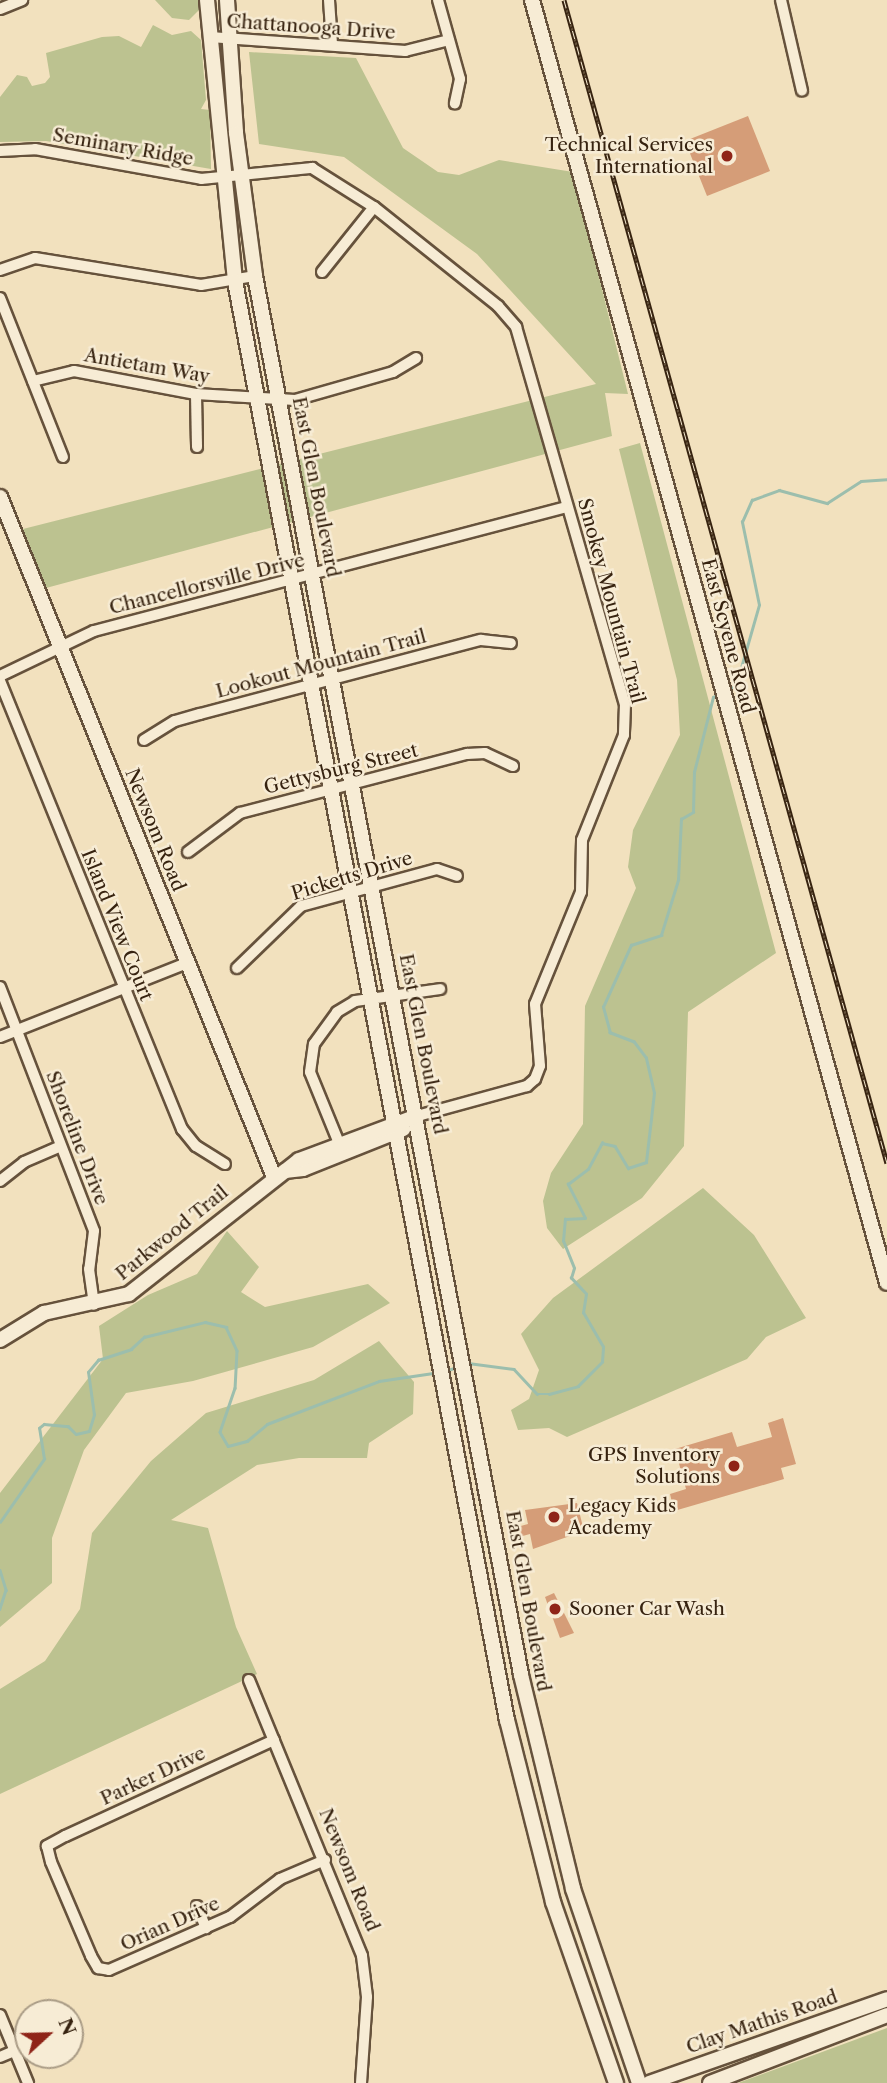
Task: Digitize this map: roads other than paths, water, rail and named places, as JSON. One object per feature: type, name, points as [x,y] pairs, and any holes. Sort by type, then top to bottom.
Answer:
[{"type":"main road","points":[[207,0],[221,176],[235,281],[489,1613],[507,1720],[541,1858],[615,2083]]},
{"type":"main road","name":"East Glen Boulevard","points":[[227,0],[240,174],[255,275],[541,1771],[573,1889],[639,2083]]},
{"type":"main road","name":"East Scyene Road","points":[[532,0],[887,1283]]},
{"type":"main road","name":"Newsom Road","points":[[0,497],[187,963],[280,1174]]},
{"type":"main road","name":"Parkwood Trail","points":[[0,1340],[44,1313],[94,1306],[140,1288],[280,1174],[396,1128],[417,1116]]},
{"type":"main road","points":[[489,1613],[511,1609]]},
{"type":"main road","name":"Clay Mathis Road","points":[[649,2083],[887,1999]]},
{"type":"main road","name":"Clay Mathis Road","points":[[710,2083],[887,2015]]},
{"type":"street","points":[[0,9],[22,0]]},
{"type":"street","points":[[329,0],[332,44]]},
{"type":"street","points":[[438,0],[460,79],[455,103]]},
{"type":"street","points":[[780,0],[802,91]]},
{"type":"street","name":"Chattanooga Drive","points":[[210,37],[230,36],[405,51],[449,40]]},
{"type":"street","name":"Seminary Ridge","points":[[0,151],[35,149],[201,179],[240,174]]},
{"type":"street","name":"Smokey Mountain Trail","points":[[240,174],[312,168],[374,207],[498,306],[516,327],[625,704],[624,735],[582,840],[578,863],[581,892],[535,1004],[540,1066],[535,1079],[527,1086],[417,1116]]},
{"type":"street","points":[[322,272],[374,207]]},
{"type":"street","points":[[0,270],[35,258],[201,285],[235,281],[255,275]]},
{"type":"street","points":[[0,298],[63,457]]},
{"type":"street","name":"Antietam Way","points":[[33,382],[75,371],[196,394],[256,395],[280,399],[393,372],[416,358]]},
{"type":"street","points":[[196,394],[197,447]]},
{"type":"street","name":"Chancellorsville Drive","points":[[0,676],[45,657],[59,645],[94,631],[567,507]]},
{"type":"street","name":"Lookout Mountain Trail","points":[[144,740],[175,721],[333,679],[481,640],[511,643]]},
{"type":"street","name":"Island View Court","points":[[0,681],[182,1129],[195,1146],[225,1164]]},
{"type":"street","name":"Gettysburg Street","points":[[188,852],[229,817],[331,789],[467,754],[485,753],[513,766]]},
{"type":"street","name":"Picketts Drive","points":[[237,968],[292,911],[437,869],[457,876]]},
{"type":"street","points":[[0,1037],[187,963]]},
{"type":"street","name":"Shoreline Drive","points":[[0,986],[95,1237],[89,1269],[94,1306]]},
{"type":"street","points":[[341,1149],[310,1072],[310,1053],[342,1007],[371,997],[395,999],[440,989]]},
{"type":"street","points":[[0,1181],[23,1162],[61,1146]]},
{"type":"street","name":"Newsom Road","points":[[249,1680],[362,1955],[367,1997],[361,2083]]},
{"type":"street","name":"Parker Drive","points":[[98,1968],[47,1846],[274,1740]]},
{"type":"street","name":"Orian Drive","points":[[98,1968],[120,1966],[230,1917],[280,1879],[325,1860]]},
{"type":"street","points":[[197,1906],[206,1928]]},
{"type":"street","points":[[0,2015],[14,2051],[0,2057]]},
{"type":"waterway","points":[[729,689],[736,685],[759,605],[742,522],[752,500],[779,490],[827,503],[861,481],[887,479]]},
{"type":"waterway","points":[[468,1363],[514,1369],[537,1394],[549,1394],[578,1386],[602,1362],[603,1347],[583,1313],[586,1294],[571,1278],[574,1268],[563,1241],[565,1219],[585,1218],[568,1184],[588,1169],[602,1143],[615,1146],[628,1168],[646,1162],[654,1093],[646,1058],[634,1042],[610,1033],[603,1007],[631,945],[661,935],[678,880],[681,819],[693,812],[694,772],[713,697],[720,693]]},
{"type":"waterway","points":[[0,1522],[44,1459],[39,1428],[44,1424],[68,1426],[76,1434],[89,1431],[94,1415],[88,1372],[98,1360],[131,1349],[144,1337],[205,1322],[226,1327],[237,1351],[235,1388],[220,1432],[228,1446],[247,1441],[267,1424],[379,1381],[434,1373]]},
{"type":"waterway","points":[[444,1371],[458,1367]]},
{"type":"waterway","points":[[0,1570],[6,1590],[0,1609]]},
{"type":"railway","points":[[564,0],[887,1163]]},
{"type":"place","name":"Technical Services International","points":[[727,156]]},
{"type":"place","name":"GPS Inventory Solutions","points":[[734,1466]]},
{"type":"place","name":"Legacy Kids Academy","points":[[554,1517]]},
{"type":"place","name":"Sooner Car Wash","points":[[555,1609]]}]
